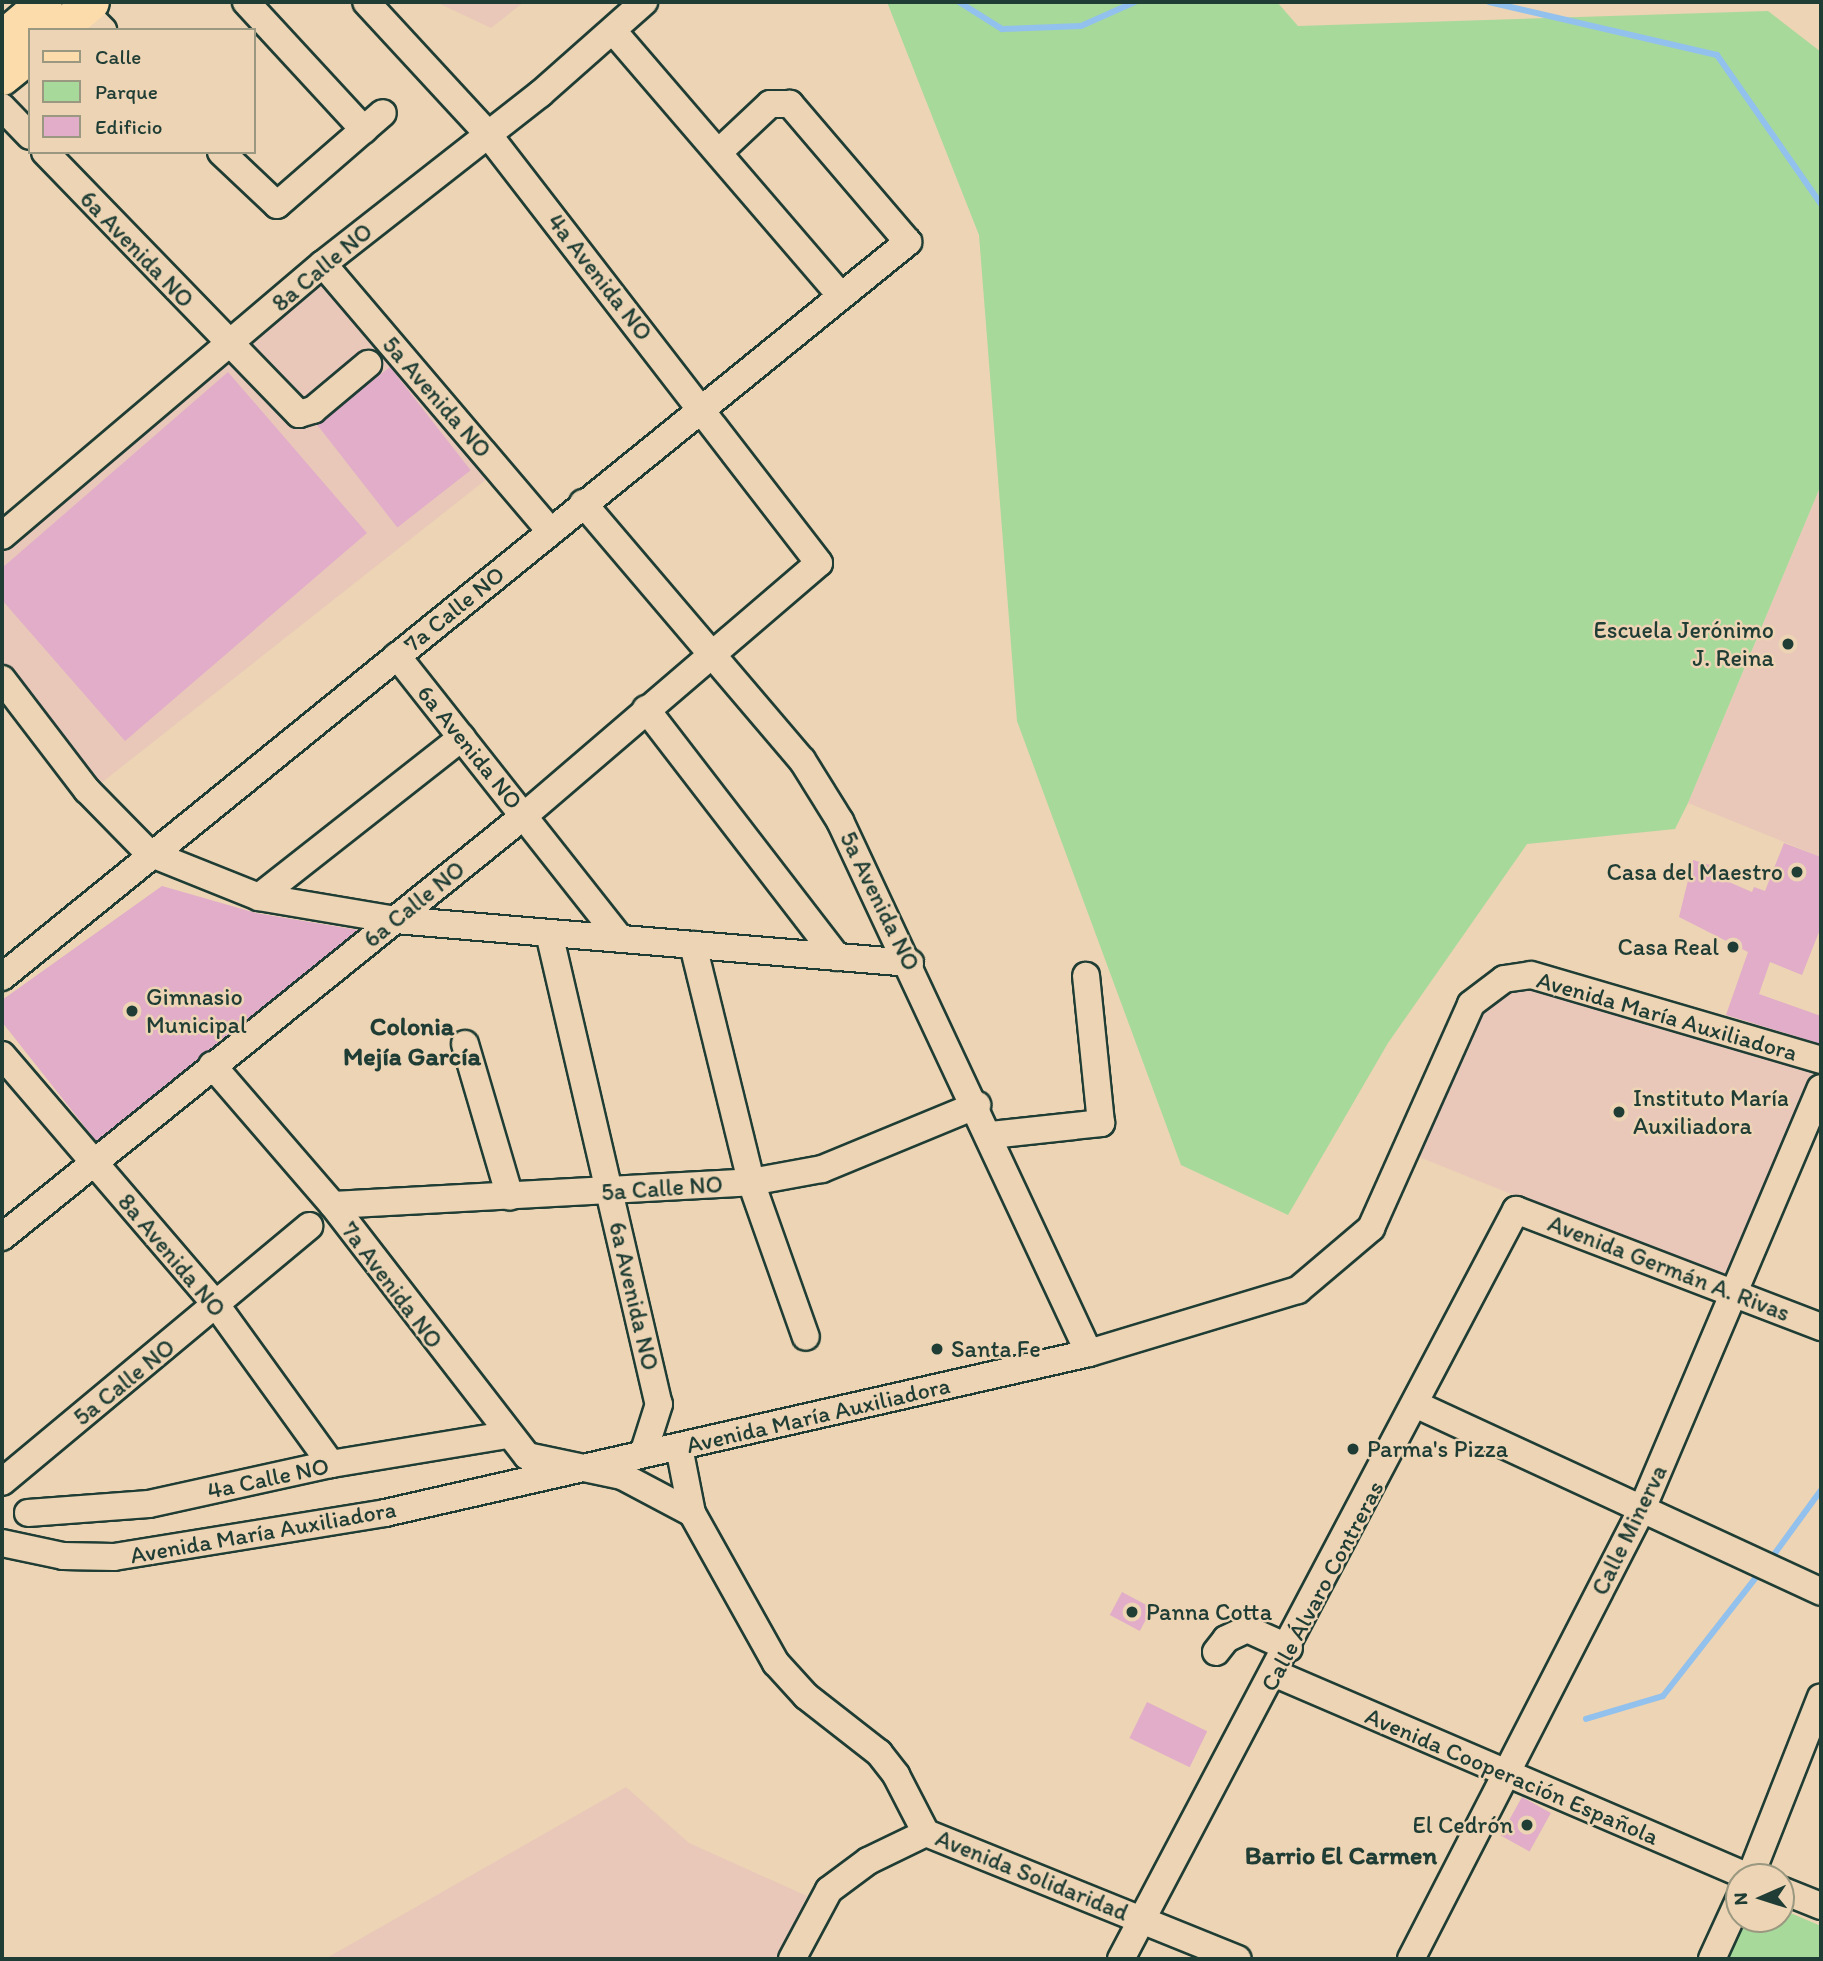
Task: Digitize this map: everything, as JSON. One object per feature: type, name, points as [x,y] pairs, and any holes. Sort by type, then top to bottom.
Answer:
[{"type":"main road","points":[[2,38],[44,2]]},
{"type":"main road","points":[[2,78],[28,56]]},
{"type":"street","points":[[223,154],[277,205],[374,122],[246,2]]},
{"type":"street","name":"4a Avenida NO","points":[[366,2],[487,133],[701,406],[819,563]]},
{"type":"street","name":"8a Calle NO","points":[[2,536],[230,346],[323,264],[614,32],[644,2]]},
{"type":"street","points":[[614,32],[720,151],[841,296]]},
{"type":"street","name":"7a Calle NO","points":[[2,977],[149,853],[908,242],[790,104],[770,104],[720,151]]},
{"type":"street","points":[[2,107],[28,134]]},
{"type":"street","name":"6a Avenida NO","points":[[47,154],[230,346],[299,414],[313,410],[368,364]]},
{"type":"street","name":"5a Avenida NO","points":[[323,264],[549,530]]},
{"type":"street","name":"5a Avenida NO","points":[[583,503],[802,760],[840,821],[911,963],[1089,1353]]},
{"type":"street","name":"6a Calle NO","points":[[2,1237],[525,815],[819,563]]},
{"type":"street","name":"6a Avenida NO","points":[[397,656],[525,815],[620,939]]},
{"type":"street","points":[[2,679],[87,790],[149,853],[259,897],[395,920],[911,963]]},
{"type":"street","points":[[646,709],[837,957]]},
{"type":"street","points":[[259,897],[462,737]]},
{"type":"street","name":"6a Avenida NO","points":[[548,933],[659,1404],[648,1425],[643,1454]]},
{"type":"street","points":[[693,945],[751,1182],[806,1337]]},
{"type":"street","name":"Avenida María Auxiliadora","points":[[2,1543],[63,1556],[183,1550],[385,1513],[1089,1353],[1298,1290],[1371,1228],[1471,1004],[1504,979],[1531,975],[1821,1060]]},
{"type":"street","points":[[991,1135],[1101,1123],[1087,976]]},
{"type":"street","points":[[465,1044],[510,1196]]},
{"type":"street","name":"8a Avenida NO","points":[[2,1055],[217,1307],[331,1464]]},
{"type":"street","name":"7a Avenida NO","points":[[212,1065],[333,1205],[507,1435],[527,1456],[592,1466]]},
{"type":"street","name":"Calle Minerva","points":[[1411,1959],[1642,1508],[1737,1294],[1821,1088]]},
{"type":"street","name":"5a Calle NO","points":[[333,1205],[610,1192],[751,1182],[822,1169],[977,1105]]},
{"type":"street","name":"Avenida Germán A. Rivas","points":[[1516,1210],[1821,1326]]},
{"type":"street","name":"Calle Álvaro Contreras","points":[[1121,1959],[1290,1648],[1516,1210]]},
{"type":"street","name":"5a Calle NO","points":[[2,1482],[217,1307],[309,1226]]},
{"type":"street","points":[[1417,1405],[1821,1592]]},
{"type":"street","name":"4a Calle NO","points":[[28,1513],[149,1504],[331,1464],[507,1435]]},
{"type":"street","name":"Avenida Solidaridad","points":[[679,1447],[692,1513],[776,1663],[806,1696],[879,1754],[926,1833],[1238,1959]]},
{"type":"street","points":[[592,1466],[692,1513]]},
{"type":"street","points":[[2,1482],[63,1556]]},
{"type":"street","points":[[1216,1652],[1226,1639],[1247,1629],[1290,1648]]},
{"type":"street","name":"Avenida Cooperación Española","points":[[1276,1674],[1504,1775],[1725,1867]]},
{"type":"street","points":[[1755,1863],[1821,1697]]},
{"type":"street","points":[[792,1959],[829,1890],[868,1861],[926,1833]]},
{"type":"street","points":[[1795,1896],[1821,1906]]},
{"type":"street","points":[[1712,1959],[1725,1931]]},
{"type":"shaded area","points":[[436,2],[524,2],[491,28]]},
{"type":"shaded area","points":[[327,265],[502,467],[91,791],[2,674],[2,544]]},
{"type":"shaded area","name":"Escuela Jerónimo J. Reina","points":[[1821,485],[1821,857],[1688,803]]},
{"type":"shaded area","name":"Instituto María Auxiliadora","points":[[1522,986],[1817,1067],[1730,1282],[1419,1157],[1489,1000]]},
{"type":"shaded area","points":[[626,1787],[689,1843],[807,1896],[779,1959],[325,1959]]},
{"type":"green space","points":[[887,2],[1277,2],[1298,26],[1768,11],[1821,52],[1821,485],[1688,803],[1675,829],[1527,844],[1388,1043],[1288,1215],[1181,1165],[1017,721],[979,235]]},
{"type":"green space","points":[[1795,1915],[1821,1926],[1821,1959],[1726,1959],[1736,1933],[1795,1933]]},
{"type":"building","points":[[390,367],[471,470],[397,527],[317,424]]},
{"type":"building","points":[[228,372],[367,533],[125,741],[2,600],[2,568]]},
{"type":"building","points":[[1784,843],[1821,857],[1821,927],[1802,975],[1770,962],[1759,994],[1821,1016],[1821,1044],[1726,1015],[1748,952],[1679,917],[1693,860],[1710,865],[1708,873],[1752,892],[1754,887],[1765,891]]},
{"type":"building","name":"Gimnasio Municipal","points":[[162,886],[256,913],[358,930],[96,1141],[2,1022],[2,1000]]},
{"type":"building","points":[[1122,1592],[1152,1608],[1140,1631],[1110,1615]]},
{"type":"building","points":[[1147,1702],[1207,1731],[1190,1767],[1129,1738]]},
{"type":"building","name":"El Cedrón","points":[[1522,1797],[1551,1813],[1530,1851],[1501,1835]]},
{"type":"waterway","points":[[959,2],[1002,29],[1081,26],[1135,2]]},
{"type":"waterway","points":[[1489,2],[1717,55],[1821,204]]},
{"type":"waterway","points":[[1770,1560],[1821,1490]]},
{"type":"waterway","points":[[1586,1719],[1663,1696],[1761,1571]]},
{"type":"place","name":"Escuela Jerónimo J. Reina","points":[[1788,644]]},
{"type":"place","name":"Casa del Maestro","points":[[1797,872]]},
{"type":"place","name":"Casa Real","points":[[1733,947]]},
{"type":"place","name":"Gimnasio Municipal","points":[[132,1011]]},
{"type":"place","name":"Instituto María Auxiliadora","points":[[1619,1112]]},
{"type":"place","name":"Santa Fe","points":[[937,1349]]},
{"type":"place","name":"Parma's Pizza","points":[[1353,1449]]},
{"type":"place","name":"Panna Cotta","points":[[1132,1612]]},
{"type":"place","name":"El Cedrón","points":[[1527,1825]]},
{"type":"district","name":"Colonia Mejía García","points":[[412,1042]]},
{"type":"district","name":"Barrio El Carmen","points":[[1341,1856]]}]
